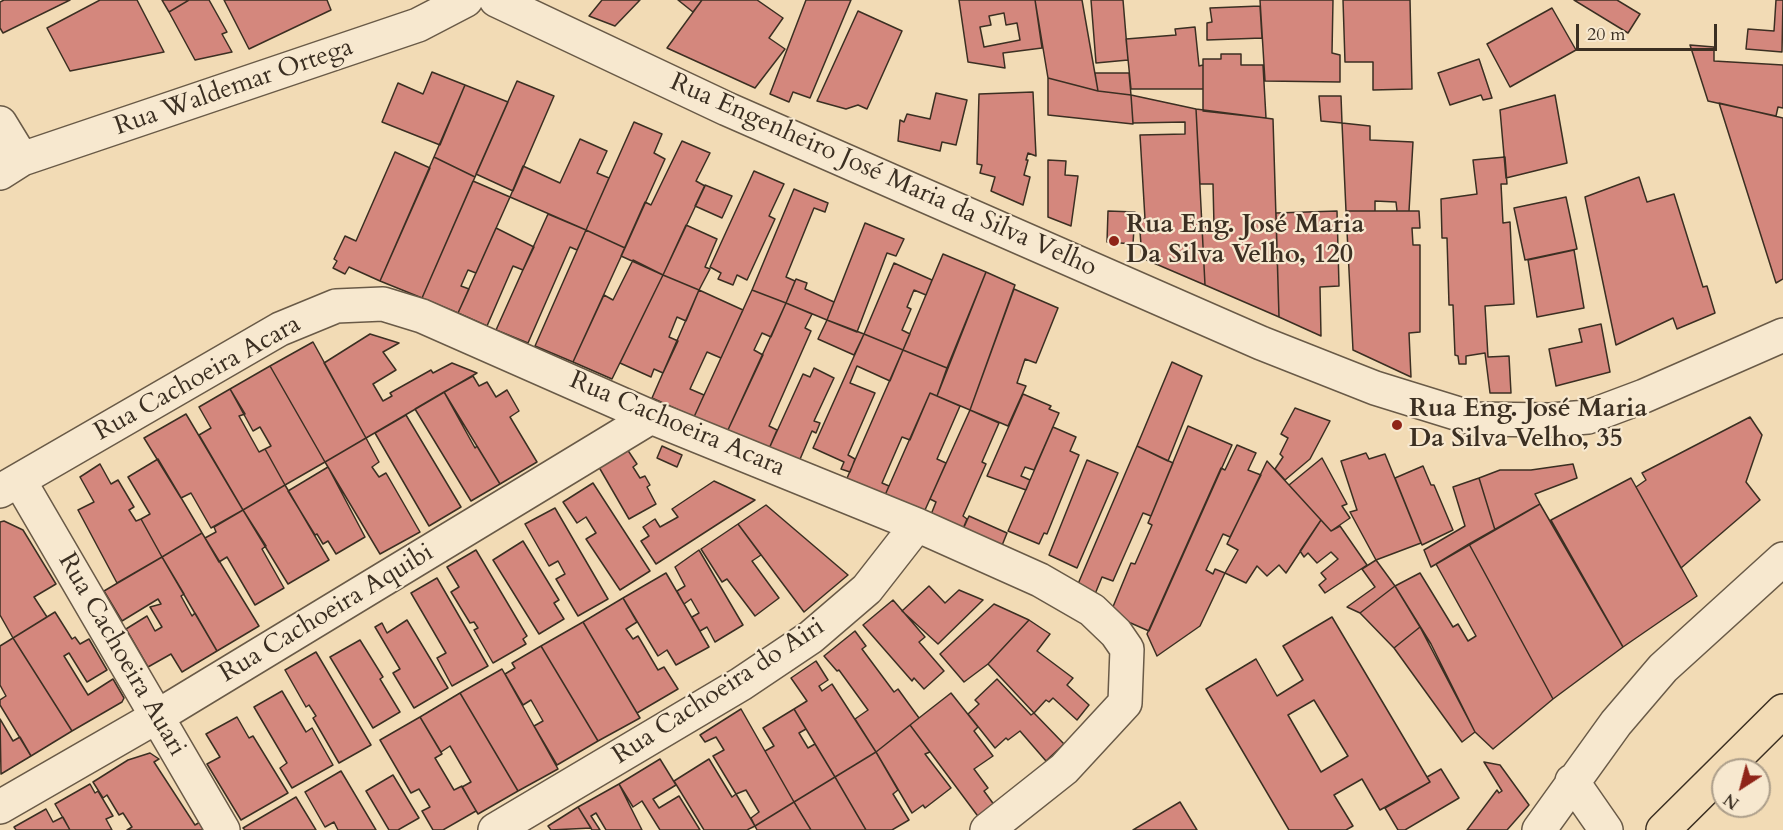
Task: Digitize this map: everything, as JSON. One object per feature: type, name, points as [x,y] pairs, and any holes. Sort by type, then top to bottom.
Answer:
[{"type":"main road","points":[[1663,830],[1783,711]]},
{"type":"street","name":"Rua Waldemar Ortega","points":[[11,166],[418,25],[466,0]]},
{"type":"street","name":"Rua Engenheiro José Maria da Silva Velho","points":[[496,0],[727,109],[1261,343],[1375,388],[1474,420],[1550,420],[1588,417],[1781,340]]},
{"type":"street","points":[[0,123],[11,166]]},
{"type":"street","name":"Rua Cachoeira Acara","points":[[9,486],[280,329],[336,306],[383,304],[422,316],[651,417],[917,525],[1040,580],[1092,610],[1116,633],[1127,649],[1125,703],[1064,769],[987,830]]},
{"type":"street","name":"Rua Cachoeira Aquibi","points":[[0,807],[158,716],[651,417]]},
{"type":"street","name":"Rua Cachoeira Auari","points":[[9,486],[158,716],[223,830]]},
{"type":"street","name":"Rua Cachoeira do Airi","points":[[495,830],[741,684],[811,637],[867,589],[917,525]]},
{"type":"street","points":[[1539,830],[1572,781],[1616,723],[1664,668],[1783,559]]},
{"type":"street","points":[[1572,781],[1606,830]]},
{"type":"building","points":[[4,0],[70,0],[3,33],[0,28],[0,2]]},
{"type":"building","points":[[100,0],[137,0],[164,52],[70,71],[47,28]]},
{"type":"building","points":[[162,0],[189,0],[169,12]]},
{"type":"building","points":[[189,0],[209,0],[227,32],[222,34],[232,52],[195,60],[169,12]]},
{"type":"building","points":[[224,0],[327,0],[331,10],[249,49]]},
{"type":"building","points":[[602,0],[640,0],[615,26],[589,16]]},
{"type":"building","points":[[678,0],[702,0],[693,12]]},
{"type":"building","points":[[702,0],[757,0],[783,18],[769,38],[785,49],[755,88],[667,48]]},
{"type":"building","points":[[806,0],[851,0],[810,98],[793,92],[789,102],[770,94]]},
{"type":"building","points":[[959,0],[1035,0],[1042,48],[1003,53],[1005,68],[968,62]],"holes":[[[1004,13],[1006,25],[1017,23],[1020,40],[984,47],[980,27],[991,25],[989,16]]]},
{"type":"building","points":[[1035,0],[1082,0],[1098,91],[1048,78]]},
{"type":"building","points":[[1091,0],[1123,0],[1128,60],[1096,63]]},
{"type":"building","points":[[1260,0],[1333,0],[1332,53],[1340,55],[1340,82],[1265,81]]},
{"type":"building","points":[[1343,0],[1410,0],[1412,89],[1373,90],[1373,62],[1345,62]]},
{"type":"building","points":[[1574,0],[1617,0],[1640,14],[1628,33]]},
{"type":"building","points":[[1776,0],[1783,0],[1782,52],[1746,49],[1748,29],[1774,31]]},
{"type":"building","points":[[1260,6],[1262,38],[1207,40],[1207,23],[1212,22],[1210,8]]},
{"type":"building","points":[[1552,8],[1576,50],[1510,87],[1487,44]]},
{"type":"building","points":[[858,11],[902,31],[867,109],[858,105],[846,109],[817,101]]},
{"type":"building","points":[[1195,27],[1199,66],[1203,65],[1203,89],[1131,89],[1126,39],[1176,35],[1175,29]]},
{"type":"building","points":[[1690,45],[1714,47],[1714,61],[1783,65],[1783,108],[1778,107],[1776,116],[1708,101]]},
{"type":"building","points":[[1221,54],[1241,54],[1241,65],[1263,65],[1266,118],[1203,111],[1203,59],[1221,59]]},
{"type":"building","points":[[1479,59],[1492,98],[1483,100],[1481,95],[1450,105],[1438,73]]},
{"type":"building","points":[[432,72],[465,85],[440,145],[382,122],[398,83],[423,94]]},
{"type":"building","points":[[1095,73],[1129,73],[1131,95],[1098,91]]},
{"type":"building","points":[[1048,78],[1098,91],[1131,95],[1133,124],[1048,115]]},
{"type":"building","points":[[517,81],[554,96],[513,191],[476,174]]},
{"type":"building","points":[[465,85],[508,102],[475,177],[434,157]]},
{"type":"building","points":[[1033,92],[1036,156],[1028,153],[1026,160],[1028,160],[1024,175],[1030,177],[1023,205],[991,191],[995,177],[980,173],[982,165],[977,164],[979,94]]},
{"type":"building","points":[[936,93],[967,100],[956,145],[942,142],[940,151],[898,141],[900,120],[904,122],[907,114],[930,119]]},
{"type":"building","points":[[1131,95],[1196,109],[1205,285],[1142,258],[1139,218],[1145,219],[1140,135],[1185,134],[1185,122],[1133,123]]},
{"type":"building","points":[[1555,95],[1567,163],[1506,178],[1500,110]]},
{"type":"building","points":[[1319,96],[1341,96],[1342,123],[1321,121]]},
{"type":"building","points":[[1719,103],[1783,118],[1783,279],[1776,283]]},
{"type":"building","points":[[1196,109],[1273,119],[1279,317],[1205,285],[1202,227],[1214,226],[1213,184],[1200,184]]},
{"type":"building","points":[[634,122],[662,134],[654,153],[665,159],[625,248],[586,230]]},
{"type":"building","points":[[1342,123],[1370,126],[1370,140],[1413,142],[1409,211],[1397,211],[1396,202],[1375,201],[1375,211],[1346,211]]},
{"type":"building","points":[[580,139],[607,151],[597,173],[609,178],[586,230],[510,197],[523,166],[560,183]]},
{"type":"building","points":[[682,141],[710,153],[696,181],[705,186],[663,275],[621,256],[645,202],[651,205]]},
{"type":"building","points":[[395,152],[430,168],[380,281],[349,267],[345,274],[333,268],[337,261],[334,259],[345,236],[356,241]]},
{"type":"building","points":[[434,157],[475,177],[422,298],[380,281]]},
{"type":"building","points":[[1505,157],[1507,184],[1501,184],[1503,223],[1510,222],[1514,304],[1485,306],[1488,357],[1509,356],[1511,393],[1490,393],[1485,353],[1466,356],[1466,364],[1459,364],[1458,356],[1455,355],[1453,305],[1449,305],[1447,238],[1442,238],[1441,199],[1477,194],[1473,160]]},
{"type":"building","points":[[1048,160],[1066,161],[1065,175],[1078,176],[1071,226],[1048,217]]},
{"type":"building","points":[[754,171],[784,184],[769,216],[775,219],[747,280],[737,275],[733,285],[718,279],[721,273],[710,267]]},
{"type":"building","points":[[1639,177],[1647,202],[1674,194],[1703,287],[1707,286],[1715,313],[1677,329],[1673,318],[1616,345],[1585,197]]},
{"type":"building","points":[[473,181],[510,197],[476,273],[468,270],[461,286],[469,289],[458,313],[422,298]]},
{"type":"building","points":[[705,185],[732,196],[722,218],[695,206]]},
{"type":"building","points":[[794,189],[828,203],[825,212],[814,208],[786,277],[795,281],[786,303],[752,290]]},
{"type":"building","points":[[1566,197],[1577,249],[1525,260],[1514,208]]},
{"type":"building","points":[[1108,211],[1135,212],[1133,244],[1107,242]]},
{"type":"building","points":[[1337,211],[1339,286],[1320,287],[1321,336],[1279,317],[1276,213]]},
{"type":"building","points":[[1346,211],[1419,211],[1420,228],[1412,228],[1413,245],[1420,245],[1420,332],[1409,333],[1411,377],[1353,350]]},
{"type":"building","points":[[548,214],[586,230],[577,250],[570,247],[528,343],[496,330]]},
{"type":"building","points":[[865,223],[904,239],[896,256],[887,253],[857,332],[827,320]]},
{"type":"building","points":[[686,225],[717,239],[705,267],[710,269],[699,290],[663,275]]},
{"type":"building","points":[[496,228],[534,247],[523,270],[513,266],[487,326],[458,313]]},
{"type":"building","points":[[586,230],[625,248],[573,362],[535,346]]},
{"type":"building","points":[[1574,250],[1584,308],[1537,317],[1528,260]]},
{"type":"building","points":[[943,254],[986,272],[947,368],[903,350]]},
{"type":"building","points":[[633,260],[663,275],[612,379],[573,362],[604,295],[613,300]]},
{"type":"building","points":[[894,263],[932,280],[926,295],[914,290],[907,307],[911,309],[902,330],[910,334],[903,350],[864,334]]},
{"type":"building","points":[[986,272],[1015,285],[970,410],[937,396]]},
{"type":"building","points":[[663,275],[699,290],[686,321],[677,317],[669,337],[678,341],[663,373],[654,369],[651,377],[620,363]]},
{"type":"building","points":[[796,279],[807,283],[805,289],[834,302],[827,320],[786,303]]},
{"type":"building","points":[[1014,289],[1058,308],[1036,363],[1025,359],[1017,383],[1026,386],[1008,426],[970,410]]},
{"type":"building","points":[[699,290],[743,310],[721,358],[707,352],[690,389],[704,395],[694,417],[652,398]]},
{"type":"building","points":[[752,290],[786,303],[771,337],[762,333],[754,350],[763,355],[727,432],[694,417]]},
{"type":"building","points":[[786,303],[812,314],[805,328],[811,331],[769,426],[777,430],[768,451],[727,432]]},
{"type":"building","points":[[827,320],[864,334],[854,355],[818,339]]},
{"type":"building","points":[[1601,324],[1610,372],[1556,386],[1549,349],[1582,342],[1579,329]]},
{"type":"building","points":[[370,334],[399,343],[383,352],[396,370],[373,384],[383,401],[392,396],[390,393],[431,370],[433,373],[452,363],[477,373],[366,438],[324,363]]},
{"type":"building","points":[[864,334],[903,350],[890,381],[857,366],[850,383],[875,393],[848,455],[855,459],[850,472],[841,469],[844,462],[813,448]]},
{"type":"building","points":[[313,342],[366,438],[325,462],[270,366]]},
{"type":"building","points":[[903,350],[947,368],[937,396],[930,393],[910,440],[902,437],[882,483],[889,486],[882,502],[844,485]]},
{"type":"building","points":[[1172,362],[1202,376],[1168,461],[1137,446]]},
{"type":"building","points":[[270,366],[325,462],[285,485],[265,449],[271,446],[260,427],[253,431],[230,389]]},
{"type":"building","points":[[814,368],[834,378],[814,421],[820,423],[816,433],[812,431],[798,464],[768,451],[803,374],[810,377]]},
{"type":"building","points":[[473,376],[479,386],[487,382],[496,397],[507,390],[519,411],[510,417],[537,462],[500,484],[444,392]]},
{"type":"building","points":[[230,389],[245,414],[239,416],[259,452],[265,449],[285,485],[243,510],[199,435],[211,428],[199,407]]},
{"type":"building","points":[[444,392],[475,448],[477,446],[500,484],[471,501],[415,409]]},
{"type":"building","points":[[930,393],[960,406],[937,459],[946,463],[921,519],[882,502]]},
{"type":"building","points":[[1023,394],[1051,406],[1049,409],[1059,413],[1034,470],[1025,467],[1021,476],[1030,480],[1026,490],[987,476]]},
{"type":"building","points":[[1295,408],[1330,421],[1310,459],[1285,480],[1275,469],[1283,457],[1280,454],[1288,438],[1281,434]]},
{"type":"building","points":[[970,410],[999,423],[982,462],[986,464],[963,516],[967,519],[960,536],[928,522],[936,502],[930,499]]},
{"type":"building","points":[[186,414],[243,510],[211,528],[191,493],[181,498],[144,438]]},
{"type":"building","points":[[406,415],[461,507],[429,526],[375,433]]},
{"type":"building","points":[[1750,417],[1762,435],[1746,482],[1760,500],[1681,568],[1636,487],[1646,480],[1642,473]]},
{"type":"building","points":[[1188,426],[1232,445],[1149,631],[1110,614],[1131,563],[1135,564],[1152,525],[1148,523]]},
{"type":"building","points":[[1053,427],[1076,437],[1070,451],[1079,455],[1047,534],[1044,533],[1039,544],[1008,531]]},
{"type":"building","points":[[366,438],[379,462],[372,467],[379,477],[386,473],[420,532],[380,554],[325,462]]},
{"type":"building","points":[[1237,445],[1256,453],[1248,470],[1261,475],[1230,537],[1223,534],[1206,570],[1213,574],[1215,569],[1225,573],[1200,626],[1157,656],[1147,634],[1221,468],[1225,470]]},
{"type":"building","points":[[625,446],[637,464],[633,467],[640,478],[645,476],[650,485],[647,487],[656,504],[629,519],[596,462]]},
{"type":"building","points":[[662,446],[682,455],[677,467],[657,458]]},
{"type":"building","points":[[1137,446],[1173,463],[1151,516],[1143,513],[1113,581],[1102,577],[1093,599],[1075,591]]},
{"type":"building","points":[[1366,453],[1369,459],[1385,454],[1421,543],[1376,560],[1350,512],[1357,510],[1341,461]]},
{"type":"building","points":[[1322,458],[1347,504],[1342,506],[1350,518],[1331,531],[1289,485]]},
{"type":"building","points":[[158,459],[202,533],[162,557],[141,519],[150,514],[128,477]]},
{"type":"building","points":[[1087,460],[1118,473],[1077,568],[1049,555]]},
{"type":"building","points":[[1267,461],[1321,520],[1286,573],[1279,565],[1267,576],[1257,566],[1246,583],[1225,573],[1238,550],[1227,544]]},
{"type":"building","points":[[100,464],[111,484],[118,480],[134,507],[129,510],[136,521],[141,519],[162,557],[117,583],[78,510],[94,502],[80,477]]},
{"type":"building","points":[[1573,464],[1577,478],[1535,494],[1540,504],[1495,530],[1479,478],[1500,470],[1531,470]]},
{"type":"building","points":[[1423,466],[1431,485],[1434,485],[1453,530],[1422,545],[1395,478]]},
{"type":"building","points":[[328,467],[365,537],[336,554],[328,541],[323,544],[317,534],[315,535],[288,491]]},
{"type":"building","points":[[1479,478],[1495,530],[1431,567],[1424,550],[1465,526],[1453,487]]},
{"type":"building","points":[[1631,478],[1697,596],[1623,647],[1551,520]]},
{"type":"building","points":[[714,481],[755,500],[656,564],[641,541],[649,536],[643,527],[655,519],[660,527],[678,517],[672,509]]},
{"type":"building","points":[[593,483],[650,571],[620,590],[586,539],[596,533],[586,517],[577,523],[563,502]]},
{"type":"building","points":[[285,485],[329,560],[288,584],[243,510]]},
{"type":"building","points":[[1540,504],[1623,647],[1553,699],[1469,544]]},
{"type":"building","points":[[766,505],[848,575],[804,612],[738,524]]},
{"type":"building","points":[[555,508],[608,599],[578,616],[556,579],[565,574],[558,561],[549,566],[525,524]]},
{"type":"building","points":[[243,510],[266,546],[262,549],[284,588],[255,605],[227,557],[219,562],[205,538],[216,532],[214,527]]},
{"type":"building","points":[[969,516],[1007,533],[999,553],[960,536]]},
{"type":"building","points":[[1321,520],[1331,531],[1340,526],[1367,565],[1325,593],[1319,585],[1326,579],[1321,573],[1338,559],[1331,552],[1317,563],[1308,553],[1304,557],[1300,551]]},
{"type":"building","points":[[4,521],[23,530],[56,584],[34,597],[47,617],[13,638],[0,615],[0,522]]},
{"type":"building","points":[[738,524],[761,555],[752,561],[779,598],[755,616],[727,579],[722,582],[701,549]]},
{"type":"building","points":[[202,533],[259,626],[217,651],[162,557]]},
{"type":"building","points":[[523,541],[559,600],[554,603],[564,619],[539,634],[493,560]]},
{"type":"building","points":[[1469,544],[1553,699],[1493,749],[1475,732],[1431,644],[1395,586],[1420,573],[1453,627],[1458,624],[1468,641],[1476,636],[1436,564]]},
{"type":"building","points":[[476,550],[527,636],[523,639],[526,644],[493,663],[474,630],[478,628],[474,622],[470,623],[451,592],[459,587],[447,567]]},
{"type":"building","points":[[699,550],[743,625],[715,642],[707,627],[700,631],[692,617],[699,613],[691,599],[684,604],[677,591],[685,586],[675,567]]},
{"type":"building","points":[[162,557],[184,594],[181,596],[192,616],[195,613],[217,651],[182,672],[171,654],[148,667],[126,629],[147,616],[155,631],[162,627],[150,607],[161,604],[158,599],[122,621],[104,591]]},
{"type":"building","points":[[1376,560],[1395,586],[1360,613],[1347,607],[1375,587],[1362,569]]},
{"type":"building","points":[[666,573],[709,647],[676,665],[667,650],[658,656],[623,598]]},
{"type":"building","points":[[437,578],[488,666],[452,686],[437,658],[446,653],[411,593]]},
{"type":"building","points":[[929,586],[945,603],[959,590],[983,600],[938,644],[902,611]]},
{"type":"building","points":[[1395,586],[1420,627],[1394,648],[1360,613]]},
{"type":"building","points":[[623,598],[637,622],[626,629],[633,639],[638,636],[658,670],[664,667],[678,689],[637,713],[583,622]]},
{"type":"building","points":[[893,600],[925,637],[919,642],[944,671],[924,689],[914,678],[912,681],[863,625]]},
{"type":"building","points":[[994,604],[1029,620],[988,664],[964,682],[940,654]]},
{"type":"building","points":[[55,612],[72,639],[75,637],[80,644],[89,639],[107,670],[87,682],[69,653],[64,656],[88,695],[113,679],[124,698],[122,702],[72,731],[13,638]]},
{"type":"building","points":[[1332,617],[1430,782],[1380,810],[1362,779],[1334,795],[1353,826],[1346,830],[1289,830],[1206,689],[1256,659],[1277,696],[1303,680],[1283,646]],"holes":[[[1314,700],[1348,756],[1321,772],[1288,715]]]},
{"type":"building","points":[[407,620],[448,688],[414,708],[393,673],[400,669],[375,627],[382,623],[387,633]]},
{"type":"building","points":[[1029,620],[1050,634],[1037,651],[1073,678],[1067,685],[1089,705],[1077,720],[1053,698],[1049,702],[1046,700],[1034,713],[988,664]]},
{"type":"building","points":[[583,622],[640,718],[598,741],[541,646]]},
{"type":"building","points":[[1420,627],[1475,732],[1462,742],[1394,648]]},
{"type":"building","points":[[855,631],[866,646],[862,649],[894,692],[898,689],[919,718],[876,752],[855,719],[868,710],[839,670],[837,671],[824,656]]},
{"type":"building","points":[[13,638],[72,731],[31,756],[0,705],[0,700],[6,696],[0,685],[0,646]]},
{"type":"building","points":[[360,640],[383,677],[380,679],[400,712],[373,728],[330,657]]},
{"type":"building","points":[[541,646],[598,741],[557,765],[534,726],[543,721],[531,700],[523,705],[505,674],[515,668],[512,663]]},
{"type":"building","points":[[316,652],[371,745],[339,763],[313,718],[316,716],[309,705],[306,707],[285,670]]},
{"type":"building","points":[[816,661],[828,680],[819,686],[822,691],[832,684],[876,752],[835,777],[794,709],[807,701],[791,678]]},
{"type":"building","points":[[502,669],[558,769],[518,791],[460,693]]},
{"type":"building","points":[[997,679],[1031,715],[1034,713],[1064,744],[1046,761],[1020,731],[1008,740],[1006,738],[995,748],[968,714],[979,704],[975,700]]},
{"type":"building","points":[[282,691],[306,732],[312,728],[333,765],[292,788],[280,768],[287,763],[254,707]]},
{"type":"building","points":[[460,693],[518,791],[478,814],[462,787],[471,782],[450,746],[441,752],[420,717]]},
{"type":"building","points":[[951,693],[978,727],[974,731],[993,756],[974,769],[988,788],[984,791],[995,806],[980,819],[910,725]]},
{"type":"building","points":[[741,709],[794,802],[755,826],[751,818],[759,812],[746,790],[736,794],[713,756],[724,750],[716,737],[705,742],[700,735]]},
{"type":"building","points":[[794,709],[806,729],[799,733],[808,748],[815,744],[835,777],[794,802],[765,751],[774,746],[763,728]]},
{"type":"building","points":[[237,717],[249,738],[253,736],[288,793],[241,820],[207,764],[220,757],[206,734]]},
{"type":"building","points":[[420,717],[442,754],[435,758],[454,790],[462,786],[476,811],[443,830],[433,830],[422,811],[430,807],[419,789],[411,793],[380,740]]},
{"type":"building","points":[[0,719],[13,741],[20,737],[31,756],[1,774]]},
{"type":"building","points":[[910,725],[930,752],[925,754],[951,788],[925,808],[923,805],[912,813],[876,752]]},
{"type":"building","points":[[876,752],[898,790],[893,794],[909,820],[892,830],[866,830],[835,777]]},
{"type":"building","points":[[150,753],[159,759],[154,762],[195,825],[200,822],[205,830],[127,830],[132,827],[123,813],[119,815],[107,795],[103,798],[93,782],[128,760]]},
{"type":"building","points":[[660,759],[676,785],[653,799],[659,808],[679,796],[700,830],[660,830],[642,801],[633,807],[619,784]]},
{"type":"building","points":[[709,759],[732,797],[736,794],[755,826],[747,830],[704,830],[674,781]]},
{"type":"building","points":[[1484,762],[1500,765],[1529,805],[1507,830],[1467,830],[1497,790],[1499,793],[1502,791]]},
{"type":"building","points":[[1441,769],[1459,798],[1405,830],[1398,830],[1385,808],[1430,782],[1427,777]]},
{"type":"building","points":[[341,771],[376,830],[338,830],[334,822],[325,827],[305,792]]},
{"type":"building","points":[[393,775],[419,818],[398,830],[389,830],[366,791]]},
{"type":"building","points":[[835,777],[866,830],[811,830],[794,802]]},
{"type":"building","points":[[90,784],[95,793],[98,791],[113,816],[106,819],[112,830],[70,830],[55,804]]},
{"type":"building","points":[[619,784],[642,830],[606,830],[596,813],[591,816],[600,830],[592,830],[578,807]]},
{"type":"building","points":[[296,797],[316,830],[245,830],[243,828]]},
{"type":"building","points":[[794,802],[811,830],[757,830],[755,826]]},
{"type":"building","points":[[1180,802],[1197,830],[1133,830]]},
{"type":"building","points":[[578,807],[591,828],[551,830],[548,826]]},
{"type":"building","points":[[46,809],[53,822],[63,817],[70,830],[16,830],[14,827]]},
{"type":"place","name":"Rua Eng. José Maria Da Silva Velho, 120","points":[[1114,241]]},
{"type":"place","name":"Rua Eng. José Maria Da Silva Velho, 35","points":[[1397,425]]}]
